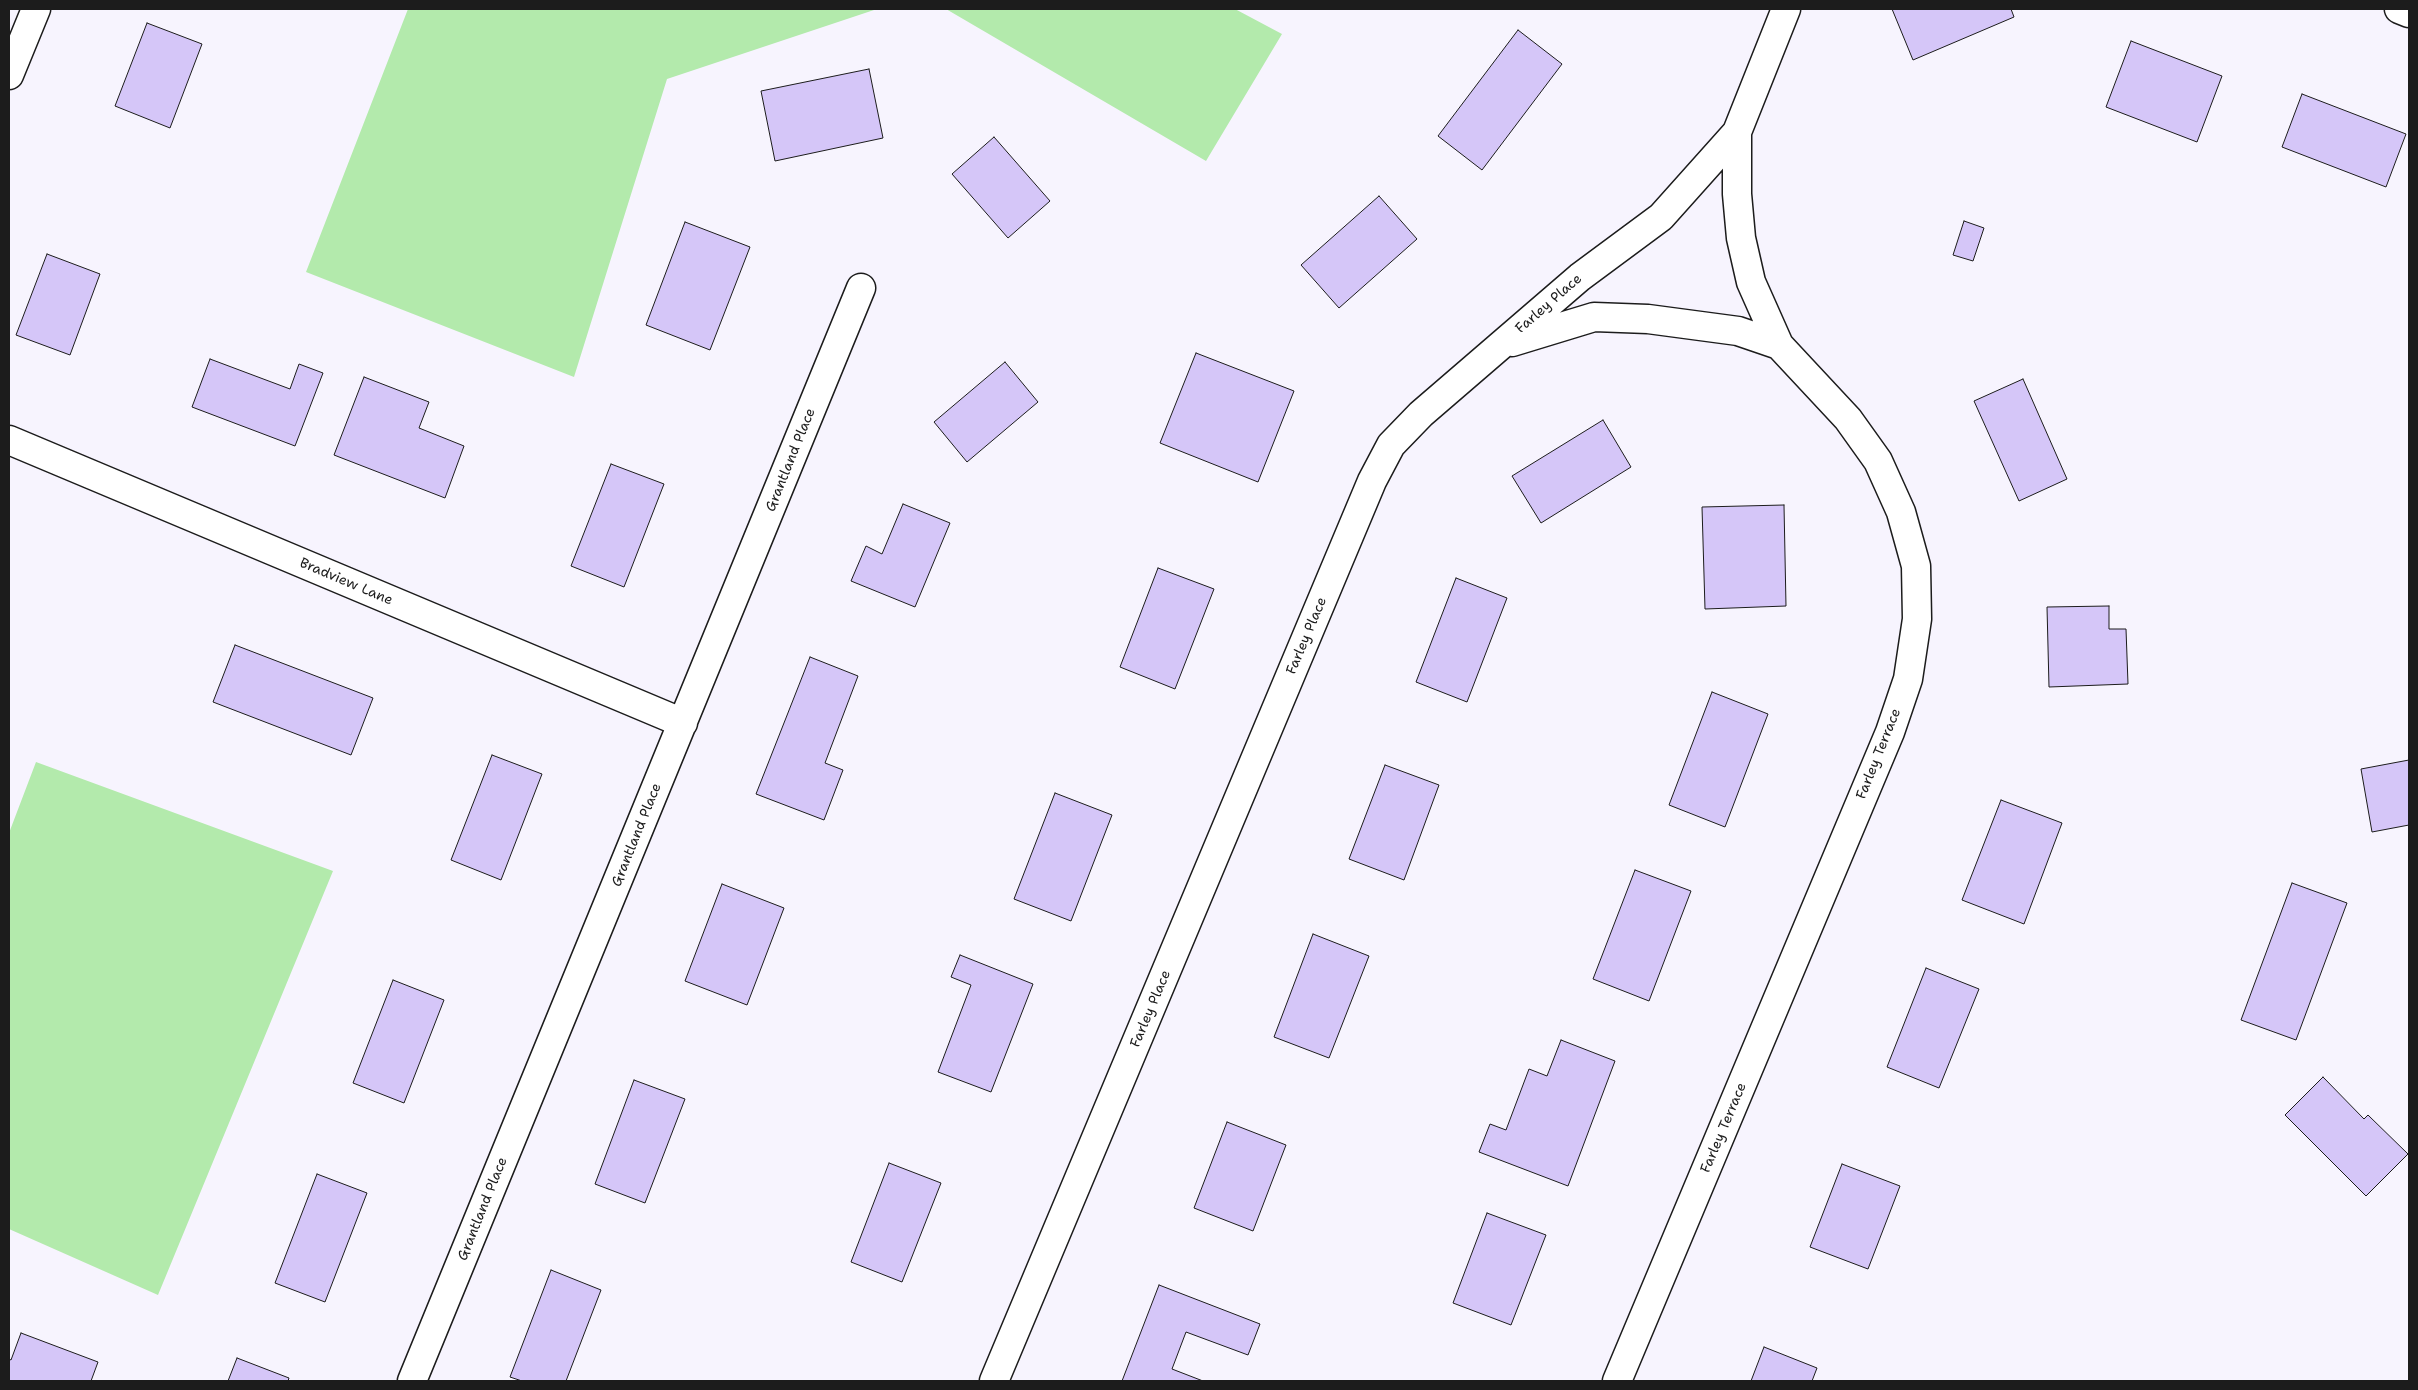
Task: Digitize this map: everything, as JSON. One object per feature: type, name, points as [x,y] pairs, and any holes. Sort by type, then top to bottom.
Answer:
[{"type":"street","points":[[9,75],[36,9]]},
{"type":"street","name":"Farley Place","points":[[994,1381],[1372,481],[1392,445],[1415,420],[1580,277],[1661,216],[1737,132],[1786,9]]},
{"type":"street","points":[[2400,9],[2409,12]]},
{"type":"street","name":"Farley Terrace","points":[[1617,1381],[1890,732],[1908,679],[1916,627],[1916,566],[1901,512],[1878,461],[1848,419],[1779,345],[1751,282],[1741,238],[1737,194],[1737,132]]},
{"type":"street","name":"Grantland Place","points":[[412,1381],[861,288]]},
{"type":"street","points":[[1501,345],[1594,317],[1648,319],[1738,331],[1779,345]]},
{"type":"street","name":"Bradview Lane","points":[[9,440],[683,723]]},
{"type":"green space","points":[[408,9],[877,9],[667,79],[574,377],[306,272]]},
{"type":"green space","points":[[946,9],[1235,9],[1282,34],[1206,161]]},
{"type":"green space","points":[[36,762],[333,871],[158,1295],[9,1229],[9,833]]},
{"type":"building","points":[[1892,9],[2011,9],[2014,17],[1913,60]]},
{"type":"building","points":[[147,23],[202,44],[170,128],[115,106]]},
{"type":"building","points":[[1518,30],[1562,64],[1482,170],[1438,136]]},
{"type":"building","points":[[2131,41],[2222,76],[2197,142],[2106,107]]},
{"type":"building","points":[[869,69],[883,138],[775,161],[761,91]]},
{"type":"building","points":[[2302,94],[2406,134],[2386,187],[2282,147]]},
{"type":"building","points":[[994,137],[1050,201],[1008,238],[952,174]]},
{"type":"building","points":[[1379,196],[1417,239],[1339,308],[1301,265]]},
{"type":"building","points":[[1964,221],[1984,228],[1973,261],[1953,255]]},
{"type":"building","points":[[685,222],[750,247],[710,350],[646,325]]},
{"type":"building","points":[[47,254],[100,274],[70,355],[16,335]]},
{"type":"building","points":[[1196,353],[1294,391],[1258,482],[1160,443]]},
{"type":"building","points":[[210,359],[290,389],[299,364],[323,373],[295,446],[192,407]]},
{"type":"building","points":[[1005,362],[1038,402],[967,462],[934,422]]},
{"type":"building","points":[[364,377],[429,402],[419,428],[464,446],[445,498],[334,455]]},
{"type":"building","points":[[2023,379],[2067,479],[2019,501],[1974,401]]},
{"type":"building","points":[[1603,420],[1631,467],[1541,523],[1512,476]]},
{"type":"building","points":[[611,464],[664,484],[624,587],[571,566]]},
{"type":"building","points":[[903,504],[950,523],[915,607],[851,581],[866,546],[882,554]]},
{"type":"building","points":[[1784,505],[1786,606],[1705,609],[1702,507]]},
{"type":"building","points":[[1158,568],[1214,589],[1175,689],[1120,667]]},
{"type":"building","points":[[1456,578],[1507,598],[1467,702],[1416,682]]},
{"type":"building","points":[[2109,606],[2109,629],[2126,629],[2128,684],[2049,687],[2047,607]]},
{"type":"building","points":[[235,645],[373,698],[351,755],[213,702]]},
{"type":"building","points":[[810,657],[858,676],[825,763],[843,770],[824,820],[756,794]]},
{"type":"building","points":[[1712,692],[1768,714],[1725,827],[1669,805]]},
{"type":"building","points":[[492,755],[542,774],[501,880],[451,860]]},
{"type":"building","points":[[2409,760],[2409,825],[2372,832],[2361,769]]},
{"type":"building","points":[[1385,765],[1439,785],[1404,880],[1349,859]]},
{"type":"building","points":[[1055,793],[1112,815],[1071,921],[1014,899]]},
{"type":"building","points":[[2001,800],[2062,823],[2024,924],[1962,900]]},
{"type":"building","points":[[1635,870],[1691,891],[1649,1001],[1593,979]]},
{"type":"building","points":[[2292,883],[2347,903],[2296,1040],[2241,1020]]},
{"type":"building","points":[[722,884],[784,908],[747,1005],[685,981]]},
{"type":"building","points":[[1313,934],[1369,956],[1329,1058],[1274,1037]]},
{"type":"building","points":[[960,955],[1033,984],[991,1092],[938,1072],[971,985],[951,977]]},
{"type":"building","points":[[1926,968],[1979,989],[1939,1088],[1887,1067]]},
{"type":"building","points":[[393,980],[444,1000],[404,1103],[353,1083]]},
{"type":"building","points":[[1561,1040],[1615,1061],[1568,1186],[1479,1152],[1490,1124],[1506,1130],[1529,1069],[1547,1076]]},
{"type":"building","points":[[2323,1077],[2364,1119],[2368,1115],[2408,1154],[2366,1196],[2285,1115]]},
{"type":"building","points":[[634,1080],[685,1099],[645,1203],[595,1184]]},
{"type":"building","points":[[1227,1122],[1286,1145],[1253,1231],[1194,1208]]},
{"type":"building","points":[[889,1163],[941,1183],[902,1282],[851,1262]]},
{"type":"building","points":[[1842,1164],[1900,1186],[1868,1269],[1810,1247]]},
{"type":"building","points":[[317,1174],[367,1193],[325,1302],[275,1283]]},
{"type":"building","points":[[1487,1213],[1546,1235],[1511,1325],[1453,1303]]},
{"type":"building","points":[[551,1270],[601,1290],[566,1381],[522,1381],[510,1377]]},
{"type":"building","points":[[1159,1285],[1260,1324],[1248,1355],[1186,1332],[1172,1369],[1203,1381],[1122,1381]]},
{"type":"building","points":[[21,1333],[98,1362],[91,1381],[9,1381],[9,1359],[11,1360]]},
{"type":"building","points":[[1764,1347],[1817,1368],[1812,1381],[1751,1381]]},
{"type":"building","points":[[237,1358],[289,1378],[288,1381],[228,1381]]}]
